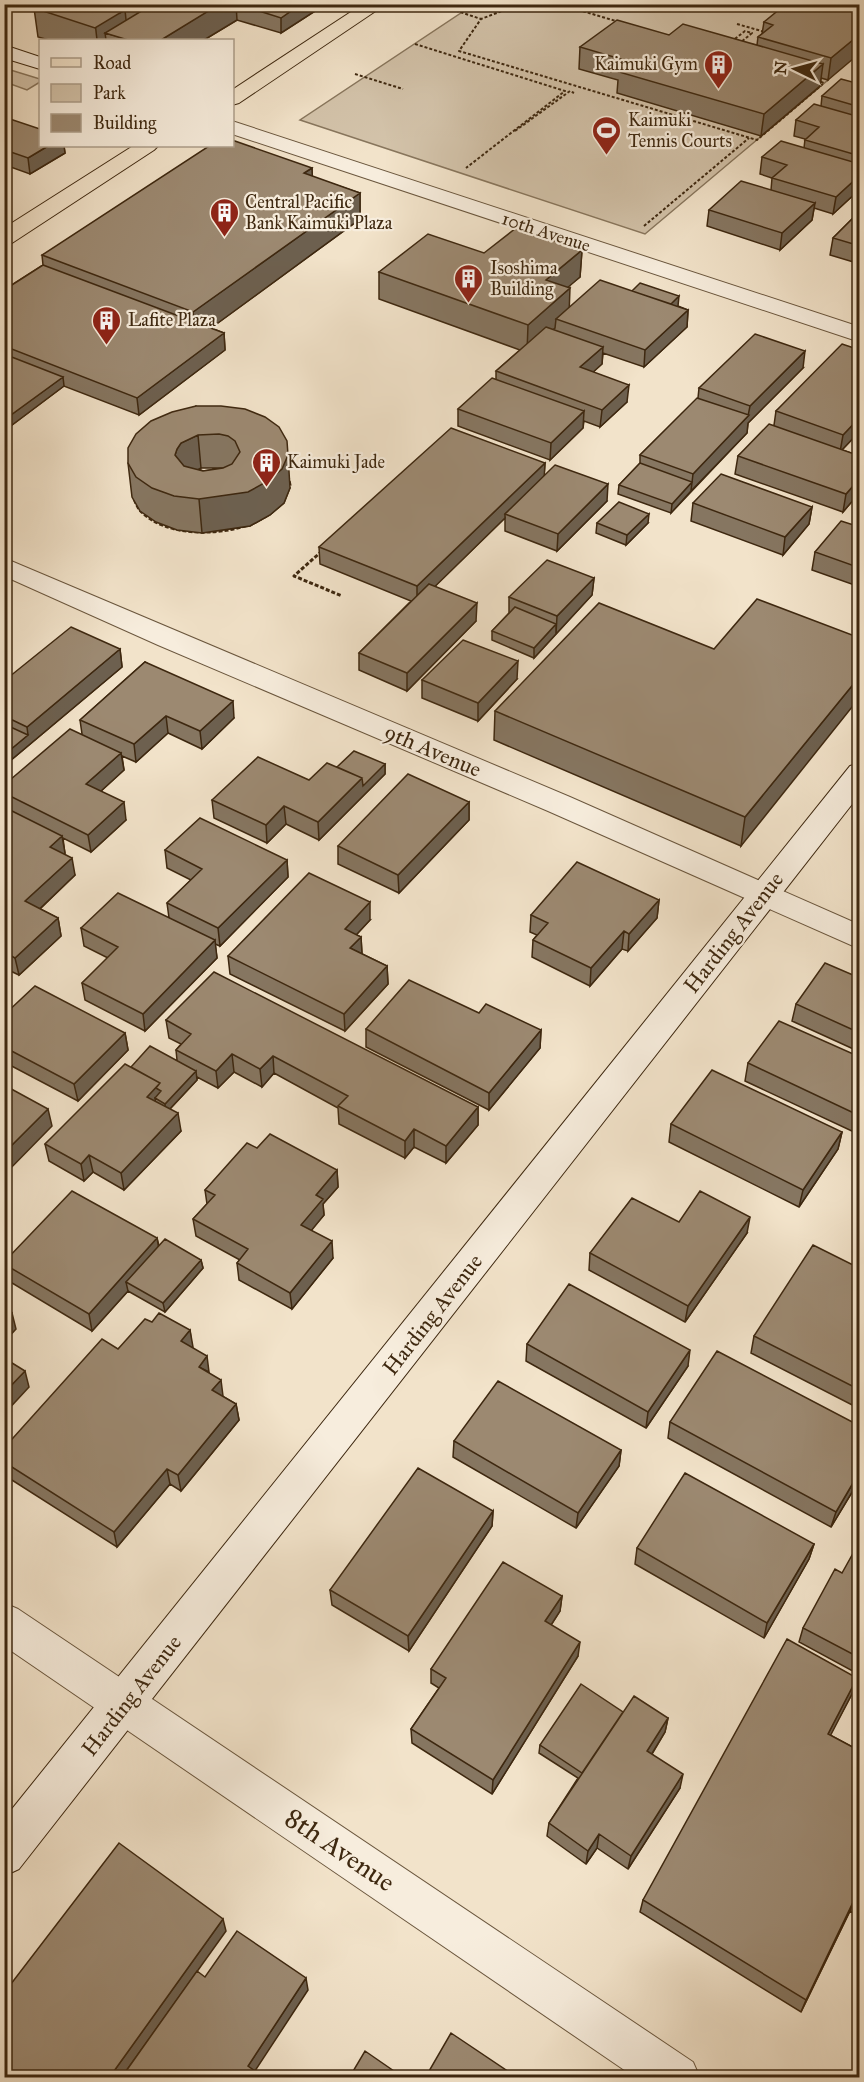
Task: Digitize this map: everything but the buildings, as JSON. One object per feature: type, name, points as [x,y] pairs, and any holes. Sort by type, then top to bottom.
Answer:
[{"type":"main road","points":[[234,98],[377,4]]},
{"type":"main road","points":[[4,238],[145,147]]},
{"type":"street","points":[[4,51],[39,63]]},
{"type":"street","name":"10th Avenue","points":[[234,128],[860,335]]},
{"type":"street","name":"9th Avenue","points":[[4,566],[168,639],[549,800],[860,938]]},
{"type":"street","name":"Harding Avenue","points":[[4,1854],[860,773]]},
{"type":"street","name":"8th Avenue","points":[[4,1622],[677,2078]]},
{"type":"path","points":[[519,4],[481,19],[459,51],[758,140],[824,83],[814,80]]},
{"type":"path","points":[[559,4],[627,25]]},
{"type":"path","points":[[451,9],[481,19]]},
{"type":"path","points":[[737,24],[773,34]]},
{"type":"path","points":[[727,45],[745,31],[752,33],[734,48]]},
{"type":"path","points":[[415,44],[565,91],[515,127],[515,132]]},
{"type":"path","points":[[487,66],[494,61]]},
{"type":"path","points":[[355,74],[403,89]]},
{"type":"path","points":[[459,173],[570,92],[574,93]]},
{"type":"path","points":[[638,232],[749,138]]},
{"type":"path","points":[[174,438],[175,446]]},
{"type":"path","points":[[224,439],[247,443],[267,450],[281,461],[290,474],[290,488],[284,503],[270,515],[250,526],[202,533],[156,522],[140,511],[132,497],[132,482],[140,467],[155,455],[175,446],[199,440],[224,439]]},
{"type":"path","points":[[330,544],[294,576],[342,596]]},
{"type":"green space","points":[[473,5],[859,5],[828,80],[645,234],[300,120]]},
{"type":"green space","points":[[4,68],[39,79],[39,83],[27,90],[5,82]]},
{"type":"place","name":"Kaimuki Gym","points":[[719,90]]},
{"type":"place","name":"Kaimuki Tennis Courts","points":[[607,156]]},
{"type":"place","name":"Central Pacific Bank Kaimuki Plaza","points":[[224,238]]},
{"type":"place","name":"Isoshima Building","points":[[469,304]]},
{"type":"place","name":"Lafite Plaza","points":[[107,346]]},
{"type":"place","name":"Kaimuki Jade","points":[[266,488]]}]
